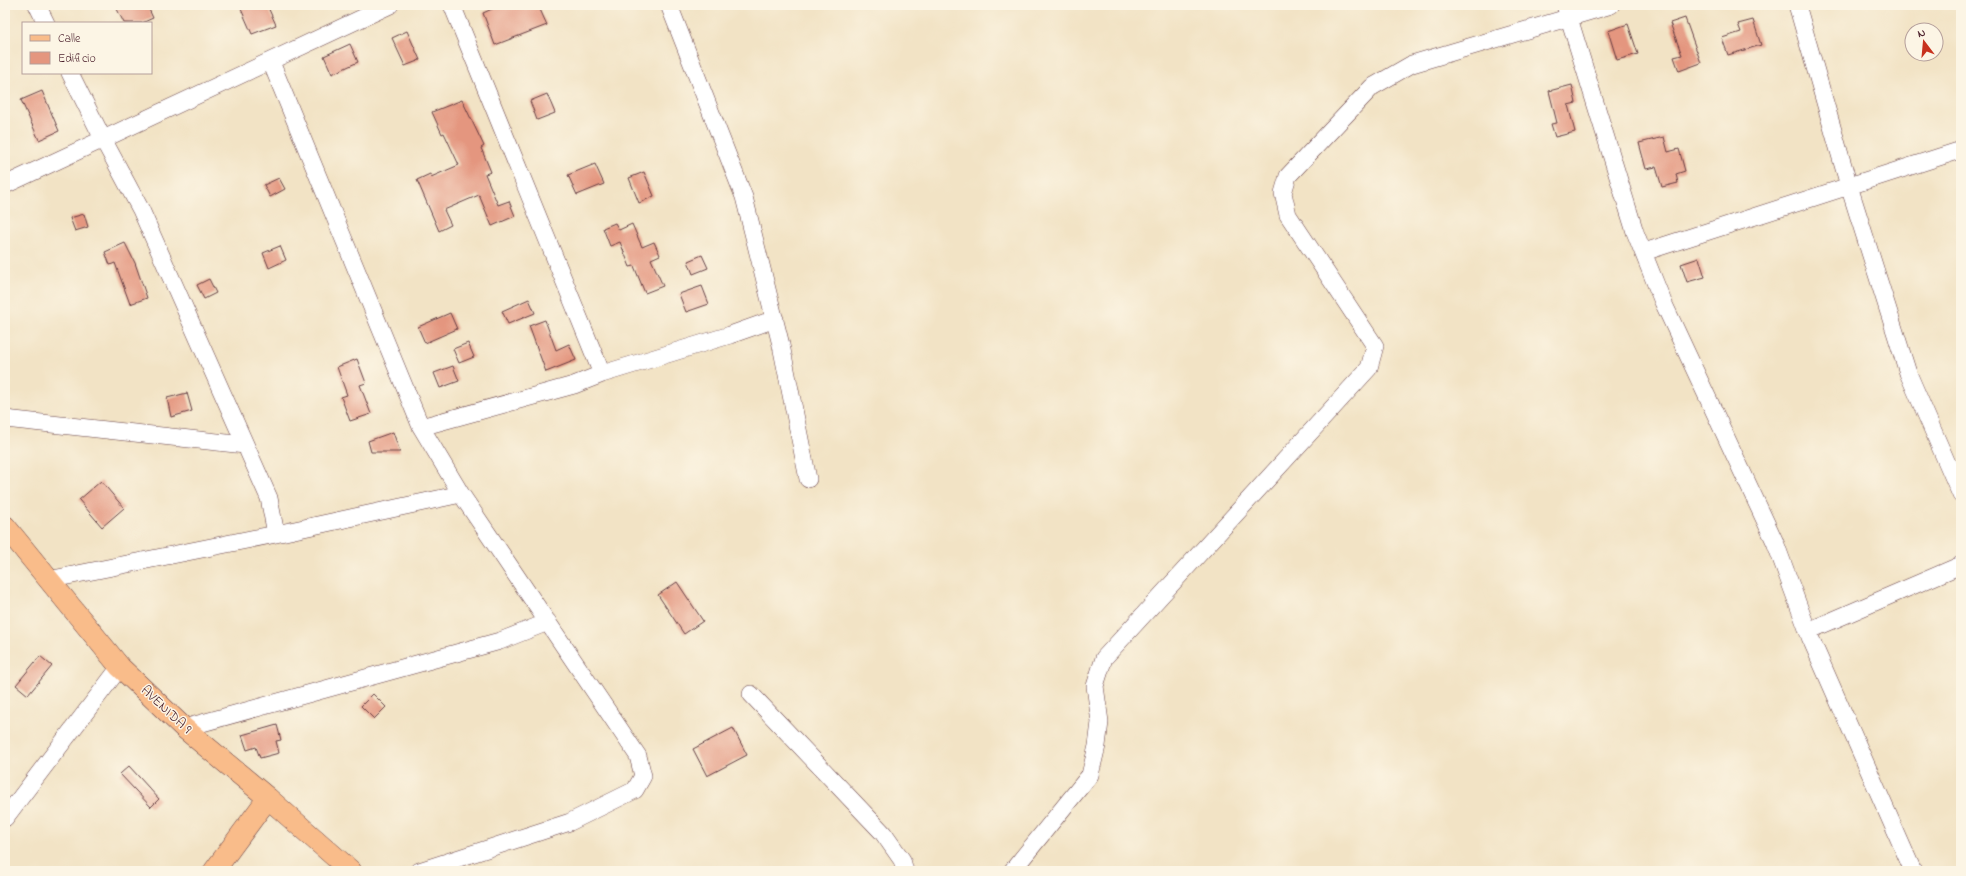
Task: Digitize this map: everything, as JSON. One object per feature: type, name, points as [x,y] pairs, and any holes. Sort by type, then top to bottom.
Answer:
[{"type":"main road","name":"AVENIDA 9","points":[[5,526],[120,667],[184,728],[268,798],[351,871]]},
{"type":"main road","points":[[214,871],[268,798]]},
{"type":"street","points":[[37,5],[46,22]]},
{"type":"street","points":[[5,184],[271,62],[390,5]]},
{"type":"street","points":[[452,5],[602,374]]},
{"type":"street","points":[[669,5],[744,197],[775,319],[808,479]]},
{"type":"street","points":[[1012,871],[1090,775],[1097,746],[1100,722],[1095,686],[1104,658],[1369,368],[1375,346],[1288,215],[1283,193],[1288,176],[1372,87],[1412,64],[1567,11],[1611,5]]},
{"type":"street","points":[[1797,5],[1849,186],[1908,373],[1961,495]]},
{"type":"street","points":[[1567,11],[1635,232],[1667,309],[1775,542],[1808,631],[1913,871]]},
{"type":"street","points":[[271,62],[421,427],[461,494],[638,756],[643,776],[634,790],[570,822],[419,871]]},
{"type":"street","points":[[70,74],[141,210],[269,498],[276,534]]},
{"type":"street","points":[[1644,252],[1961,150]]},
{"type":"street","points":[[421,427],[574,385],[602,374],[730,335],[775,319]]},
{"type":"street","points":[[5,419],[245,444]]},
{"type":"street","points":[[48,580],[276,534],[461,494]]},
{"type":"street","points":[[1808,631],[1961,565]]},
{"type":"street","points":[[184,728],[500,641],[548,622]]},
{"type":"street","points":[[5,818],[120,667]]},
{"type":"street","points":[[751,694],[883,833],[902,860],[905,871]]},
{"type":"building","points":[[115,5],[147,5],[153,18],[144,22],[124,22]]},
{"type":"building","points":[[251,5],[267,5],[276,25],[252,34],[241,9]]},
{"type":"building","points":[[501,5],[538,5],[547,25],[495,45],[483,13]]},
{"type":"building","points":[[1685,18],[1701,63],[1679,71],[1674,57],[1682,55],[1670,23]]},
{"type":"building","points":[[1753,20],[1761,45],[1728,55],[1722,38],[1741,32],[1738,24]]},
{"type":"building","points":[[1628,24],[1638,54],[1617,60],[1608,31]]},
{"type":"building","points":[[407,31],[420,60],[405,66],[392,38]]},
{"type":"building","points":[[350,44],[358,62],[332,74],[324,56]]},
{"type":"building","points":[[1572,85],[1576,103],[1568,105],[1575,132],[1555,137],[1551,124],[1557,123],[1549,91]]},
{"type":"building","points":[[42,91],[59,131],[39,140],[21,100]]},
{"type":"building","points":[[547,94],[555,113],[537,120],[530,101]]},
{"type":"building","points":[[462,100],[484,146],[481,148],[491,172],[485,174],[498,205],[509,201],[515,216],[492,226],[479,195],[444,210],[451,225],[439,231],[417,180],[430,174],[431,177],[459,165],[432,112]]},
{"type":"building","points":[[1664,137],[1668,152],[1679,149],[1685,171],[1676,174],[1678,183],[1662,187],[1656,167],[1646,169],[1639,143]]},
{"type":"building","points":[[595,164],[604,184],[577,195],[568,175]]},
{"type":"building","points":[[644,172],[654,196],[639,203],[629,178]]},
{"type":"building","points":[[279,178],[285,189],[270,197],[264,185]]},
{"type":"building","points":[[84,214],[88,227],[75,231],[70,218]]},
{"type":"building","points":[[615,223],[619,230],[632,224],[642,247],[654,242],[660,255],[651,259],[663,286],[645,293],[634,266],[630,267],[620,242],[610,246],[603,228]]},
{"type":"building","points":[[125,243],[135,263],[147,298],[130,304],[115,263],[110,265],[105,252]]},
{"type":"building","points":[[280,246],[286,260],[269,268],[263,253]]},
{"type":"building","points":[[702,255],[708,268],[693,274],[688,261]]},
{"type":"building","points":[[1699,258],[1705,277],[1687,282],[1681,264]]},
{"type":"building","points":[[209,279],[216,293],[204,299],[197,285]]},
{"type":"building","points":[[702,286],[709,304],[686,312],[679,294]]},
{"type":"building","points":[[529,299],[535,313],[508,324],[502,311]]},
{"type":"building","points":[[450,313],[457,329],[425,343],[418,327]]},
{"type":"building","points":[[545,320],[556,350],[569,344],[576,360],[546,372],[529,326]]},
{"type":"building","points":[[468,343],[474,357],[459,363],[453,349]]},
{"type":"building","points":[[357,359],[366,383],[360,385],[371,414],[350,421],[341,397],[347,395],[337,367]]},
{"type":"building","points":[[453,366],[459,381],[440,388],[434,373]]},
{"type":"building","points":[[187,393],[192,411],[171,417],[167,398]]},
{"type":"building","points":[[393,432],[400,452],[371,452],[368,441]]},
{"type":"building","points":[[101,481],[124,508],[102,527],[79,500]]},
{"type":"building","points":[[677,582],[703,621],[684,634],[658,595]]},
{"type":"building","points":[[40,656],[52,666],[28,695],[16,685]]},
{"type":"building","points":[[373,694],[386,707],[374,719],[361,706]]},
{"type":"building","points":[[277,725],[281,740],[276,741],[279,753],[260,758],[256,747],[247,750],[242,735]]},
{"type":"building","points":[[733,728],[747,755],[707,776],[693,749]]},
{"type":"building","points":[[129,766],[159,799],[151,807],[120,774]]}]
